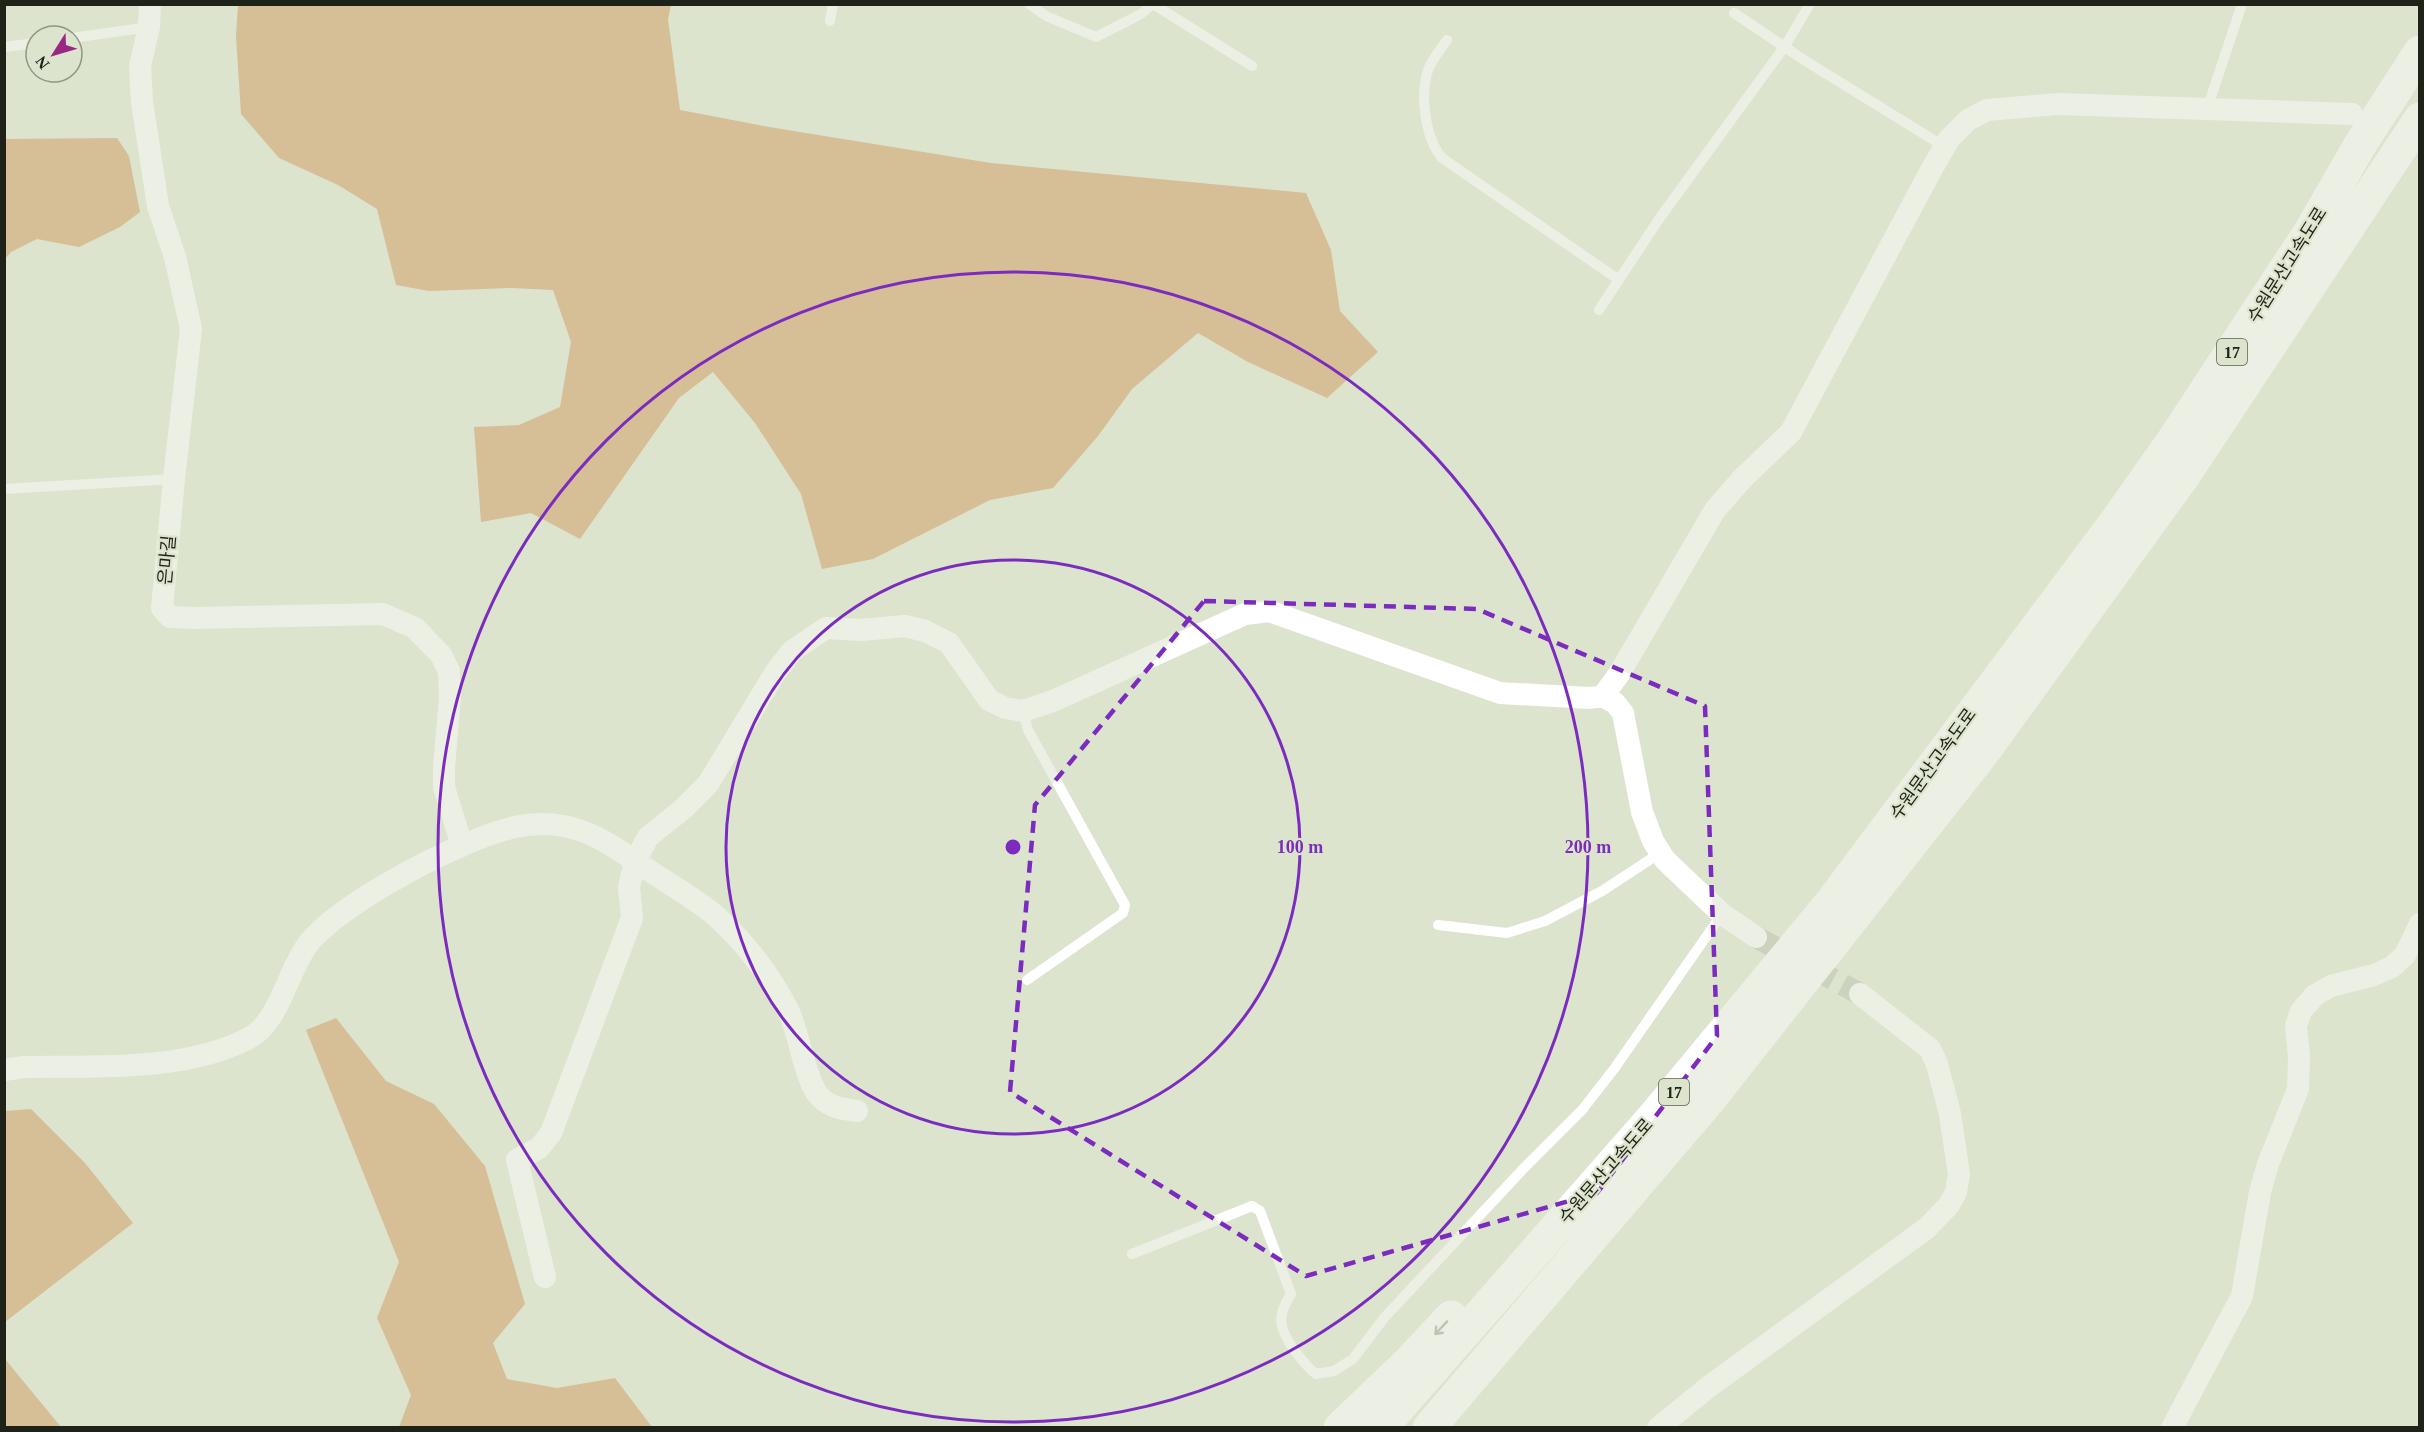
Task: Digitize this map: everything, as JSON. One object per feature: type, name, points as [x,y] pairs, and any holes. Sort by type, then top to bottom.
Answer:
[{"type":"highway","name":"수원문산고속도로","points":[[1381,1428],[1528,1263],[1833,900],[2120,514],[2225,362],[2311,230],[2360,146],[2420,52]]},
{"type":"highway","name":"수원문산고속도로","points":[[1429,1428],[1710,1099],[1982,754],[2185,474],[2420,119]]},
{"type":"highway","points":[[1340,1428],[1408,1363],[1755,995]]},
{"type":"street","name":"은마길","points":[[150,4],[149,27],[140,66],[142,102],[158,206],[175,257],[191,329],[162,609],[170,617],[383,614],[415,628],[441,655],[449,671],[450,698],[444,787],[462,846]]},
{"type":"street","points":[[1603,696],[1619,675],[1715,510],[1741,480],[1791,432],[1949,139],[1968,120],[1987,110],[2058,104],[2352,114]]},
{"type":"street","points":[[544,1277],[517,1160],[539,1148],[551,1133],[632,918],[629,887],[635,861],[648,837],[683,810],[708,784],[775,673],[792,651],[826,628],[861,630],[905,626],[925,631],[949,643],[989,700],[1005,708],[1023,711],[1053,702],[1245,614],[1269,611],[1500,693],[1590,698],[1603,696],[1615,703],[1623,713],[1642,812],[1660,853],[1722,914],[1756,937]]},
{"type":"street","points":[[4,1070],[24,1067],[153,1064],[186,1059],[231,1046],[252,1037],[264,1027],[308,945],[343,913],[384,886],[482,837],[517,826],[562,825],[594,835],[716,916],[758,962],[788,1009],[816,1092],[832,1107],[857,1111]]},
{"type":"street","points":[[2172,1428],[2242,1296],[2262,1183],[2298,1089],[2299,1056],[2296,1026],[2301,1011],[2315,995],[2331,986],[2374,975],[2392,967],[2405,955],[2420,924]]},
{"type":"street","points":[[1658,1428],[1707,1388],[1927,1228],[1948,1205],[1956,1192],[1959,1174],[1956,1150],[1937,1064],[1930,1049],[1860,994]]},
{"type":"lane","points":[[830,21],[833,4]]},
{"type":"lane","points":[[1029,4],[1046,16],[1096,37],[1141,15],[1153,4],[1252,66]]},
{"type":"lane","points":[[1599,309],[1659,219],[1785,46],[1810,4]]},
{"type":"lane","points":[[2206,109],[2242,4]]},
{"type":"lane","points":[[1734,13],[1804,60],[1945,147]]},
{"type":"lane","points":[[84,36],[149,27]]},
{"type":"lane","points":[[1447,40],[1429,68],[1426,87],[1426,123],[1434,149],[1442,158],[1619,280]]},
{"type":"lane","points":[[4,47],[24,44]]},
{"type":"lane","points":[[4,489],[174,479]]},
{"type":"lane","points":[[1023,711],[1028,730],[1125,905],[1123,913],[1027,980]]},
{"type":"lane","points":[[1438,925],[1507,933],[1545,921],[1602,891],[1660,853]]},
{"type":"lane","points":[[1132,1254],[1252,1206],[1260,1211],[1291,1294],[1282,1308],[1281,1331],[1305,1366],[1316,1374],[1334,1371],[1353,1359],[1384,1318],[1524,1168],[1582,1110],[1614,1069],[1722,914]]},
{"type":"highlighted area","points":[[1204,601],[1477,609],[1705,706],[1717,1036],[1597,1193],[1306,1276],[1010,1092],[1035,805]]},
{"type":"shaded area","points":[[238,5],[671,5],[668,19],[680,110],[769,127],[991,163],[1306,193],[1331,250],[1340,311],[1378,352],[1327,398],[1248,362],[1198,333],[1132,389],[1098,436],[1053,488],[990,500],[873,559],[822,569],[801,494],[755,423],[713,372],[679,398],[580,539],[531,513],[481,522],[474,427],[519,425],[560,407],[571,342],[553,290],[511,288],[429,291],[396,285],[377,209],[338,185],[279,158],[241,114],[236,36]]},
{"type":"shaded area","points":[[117,138],[129,156],[140,212],[120,227],[79,247],[37,239],[11,252],[5,259],[5,139]]},
{"type":"shaded area","points":[[336,1018],[386,1081],[434,1104],[485,1166],[525,1304],[493,1343],[507,1379],[557,1388],[615,1378],[652,1427],[399,1427],[411,1395],[377,1318],[399,1262],[306,1030]]},
{"type":"shaded area","points":[[31,1109],[85,1163],[133,1223],[5,1322],[5,1111]]},
{"type":"shaded area","points":[[5,1359],[61,1427],[5,1427]]},
{"type":"tunnel","points":[[1756,937],[1860,994]]}]
